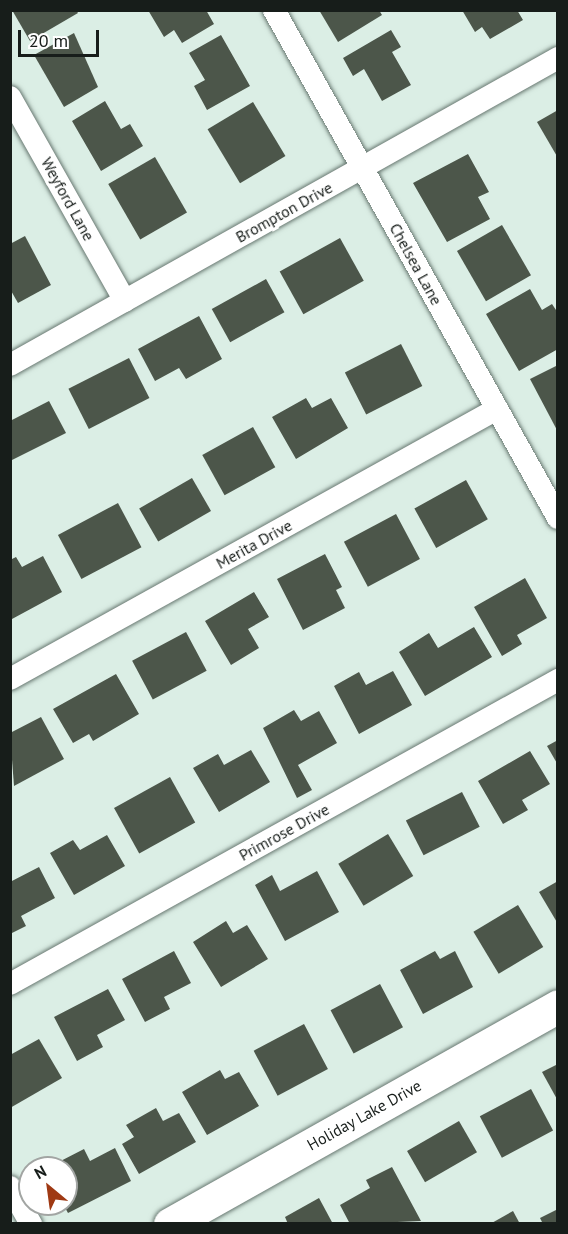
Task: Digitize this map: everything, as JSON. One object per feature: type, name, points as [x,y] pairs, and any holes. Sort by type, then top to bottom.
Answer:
[{"type":"street","name":"Chelsea Lane","points":[[274,10],[558,518]]},
{"type":"street","name":"Brompton Drive","points":[[10,365],[558,58]]},
{"type":"street","name":"Weyford Lane","points":[[10,97],[125,301]]},
{"type":"street","name":"Merita Drive","points":[[10,679],[497,409]]},
{"type":"street","name":"Primrose Drive","points":[[10,984],[558,680]]},
{"type":"street","name":"Holiday Lake Drive","points":[[170,1224],[558,1006]]},
{"type":"street","points":[[10,1187],[31,1224]]},
{"type":"building","points":[[12,10],[76,10],[78,13],[30,41]]},
{"type":"building","points":[[148,10],[206,10],[214,24],[182,43],[174,30],[164,37]]},
{"type":"building","points":[[319,10],[379,10],[382,15],[338,42]]},
{"type":"building","points":[[462,10],[517,10],[523,20],[490,39],[482,27],[475,32]]},
{"type":"building","points":[[391,30],[401,47],[392,52],[411,85],[382,101],[364,69],[353,76],[343,58]]},
{"type":"building","points":[[74,33],[98,87],[64,107],[34,55]]},
{"type":"building","points":[[221,35],[250,86],[207,110],[194,86],[205,80],[189,53]]},
{"type":"building","points":[[105,101],[121,129],[130,124],[143,146],[101,171],[72,121]]},
{"type":"building","points":[[253,102],[285,156],[240,183],[208,129]]},
{"type":"building","points":[[558,110],[558,158],[537,122]]},
{"type":"building","points":[[468,154],[489,192],[478,197],[490,219],[447,242],[413,183]]},
{"type":"building","points":[[155,157],[187,212],[140,239],[108,184]]},
{"type":"building","points":[[502,225],[531,275],[486,301],[457,251]]},
{"type":"building","points":[[25,236],[51,285],[18,303],[10,289],[10,244]]},
{"type":"building","points":[[340,238],[364,281],[303,314],[280,271]]},
{"type":"building","points":[[266,279],[284,312],[230,342],[212,309]]},
{"type":"building","points":[[530,289],[542,310],[552,304],[558,313],[558,349],[519,371],[486,314]]},
{"type":"building","points":[[199,316],[222,359],[186,379],[179,368],[155,381],[138,349]]},
{"type":"building","points":[[401,344],[422,386],[366,414],[345,373]]},
{"type":"building","points":[[129,358],[149,398],[89,429],[68,389]]},
{"type":"building","points":[[558,365],[558,432],[530,379]]},
{"type":"building","points":[[306,398],[312,408],[331,398],[348,428],[296,459],[272,417]]},
{"type":"building","points":[[49,401],[66,433],[12,460],[10,421]]},
{"type":"building","points":[[253,427],[275,467],[225,495],[202,455]]},
{"type":"building","points":[[192,478],[211,511],[158,541],[139,508]]},
{"type":"building","points":[[466,480],[488,519],[436,548],[414,509]]},
{"type":"building","points":[[118,503],[141,547],[81,579],[58,535]]},
{"type":"building","points":[[396,514],[420,559],[368,587],[344,542]]},
{"type":"building","points":[[325,554],[342,587],[336,590],[345,608],[303,630],[277,579]]},
{"type":"building","points":[[43,556],[62,592],[12,619],[10,560],[16,557],[22,567]]},
{"type":"building","points":[[525,578],[547,618],[517,635],[522,644],[502,656],[474,607]]},
{"type":"building","points":[[254,592],[269,617],[248,629],[259,648],[231,665],[205,621]]},
{"type":"building","points":[[474,627],[492,657],[425,696],[399,652],[429,633],[438,648]]},
{"type":"building","points":[[186,632],[207,671],[153,699],[132,661]]},
{"type":"building","points":[[393,671],[412,705],[359,734],[334,686],[359,672],[366,685]]},
{"type":"building","points":[[116,674],[139,714],[93,741],[89,734],[73,743],[53,709]]},
{"type":"building","points":[[294,710],[301,721],[319,711],[337,743],[298,765],[312,790],[297,798],[263,728]]},
{"type":"building","points":[[41,717],[64,759],[14,786],[10,733]]},
{"type":"building","points":[[558,740],[558,765],[547,746]]},
{"type":"building","points":[[251,750],[270,782],[219,812],[193,768],[218,754],[224,765]]},
{"type":"building","points":[[530,751],[550,784],[522,800],[528,810],[503,824],[478,781]]},
{"type":"building","points":[[170,777],[195,822],[139,854],[114,808]]},
{"type":"building","points":[[462,792],[480,827],[424,855],[406,821]]},
{"type":"building","points":[[388,834],[413,876],[364,906],[338,864]]},
{"type":"building","points":[[107,835],[125,866],[74,895],[50,853],[73,840],[80,850]]},
{"type":"building","points":[[39,867],[55,898],[21,916],[26,926],[10,934],[10,882]]},
{"type":"building","points":[[317,871],[339,912],[285,941],[255,885],[272,875],[280,891]]},
{"type":"building","points":[[558,881],[558,924],[539,892]]},
{"type":"building","points":[[518,905],[543,947],[499,974],[473,932]]},
{"type":"building","points":[[226,921],[233,933],[247,925],[268,959],[221,987],[193,942]]},
{"type":"building","points":[[174,951],[191,983],[164,997],[170,1009],[145,1022],[122,979]]},
{"type":"building","points":[[435,951],[440,959],[455,951],[473,987],[423,1014],[400,970]]},
{"type":"building","points":[[380,984],[403,1027],[354,1054],[331,1010]]},
{"type":"building","points":[[108,989],[125,1020],[97,1035],[103,1047],[77,1061],[54,1017]]},
{"type":"building","points":[[304,1024],[328,1069],[278,1096],[254,1051]]},
{"type":"building","points":[[39,1039],[62,1078],[10,1108],[10,1055]]},
{"type":"building","points":[[558,1064],[558,1101],[542,1072]]},
{"type":"building","points":[[220,1070],[225,1079],[239,1072],[259,1106],[207,1135],[182,1092]]},
{"type":"building","points":[[531,1089],[553,1130],[502,1158],[480,1116]]},
{"type":"building","points":[[156,1108],[163,1121],[179,1113],[196,1142],[139,1174],[122,1144],[134,1137],[126,1125]]},
{"type":"building","points":[[459,1121],[477,1152],[425,1182],[407,1151]]},
{"type":"building","points":[[115,1148],[131,1181],[78,1208],[78,1156],[70,1156],[84,1149],[90,1161]]},
{"type":"building","points":[[392,1167],[421,1221],[350,1224],[340,1205],[370,1188],[366,1180]]},
{"type":"building","points":[[319,1198],[333,1224],[288,1224],[285,1217]]},
{"type":"building","points":[[558,1209],[558,1224],[543,1224],[540,1218]]},
{"type":"building","points":[[513,1211],[520,1224],[490,1224]]}]
